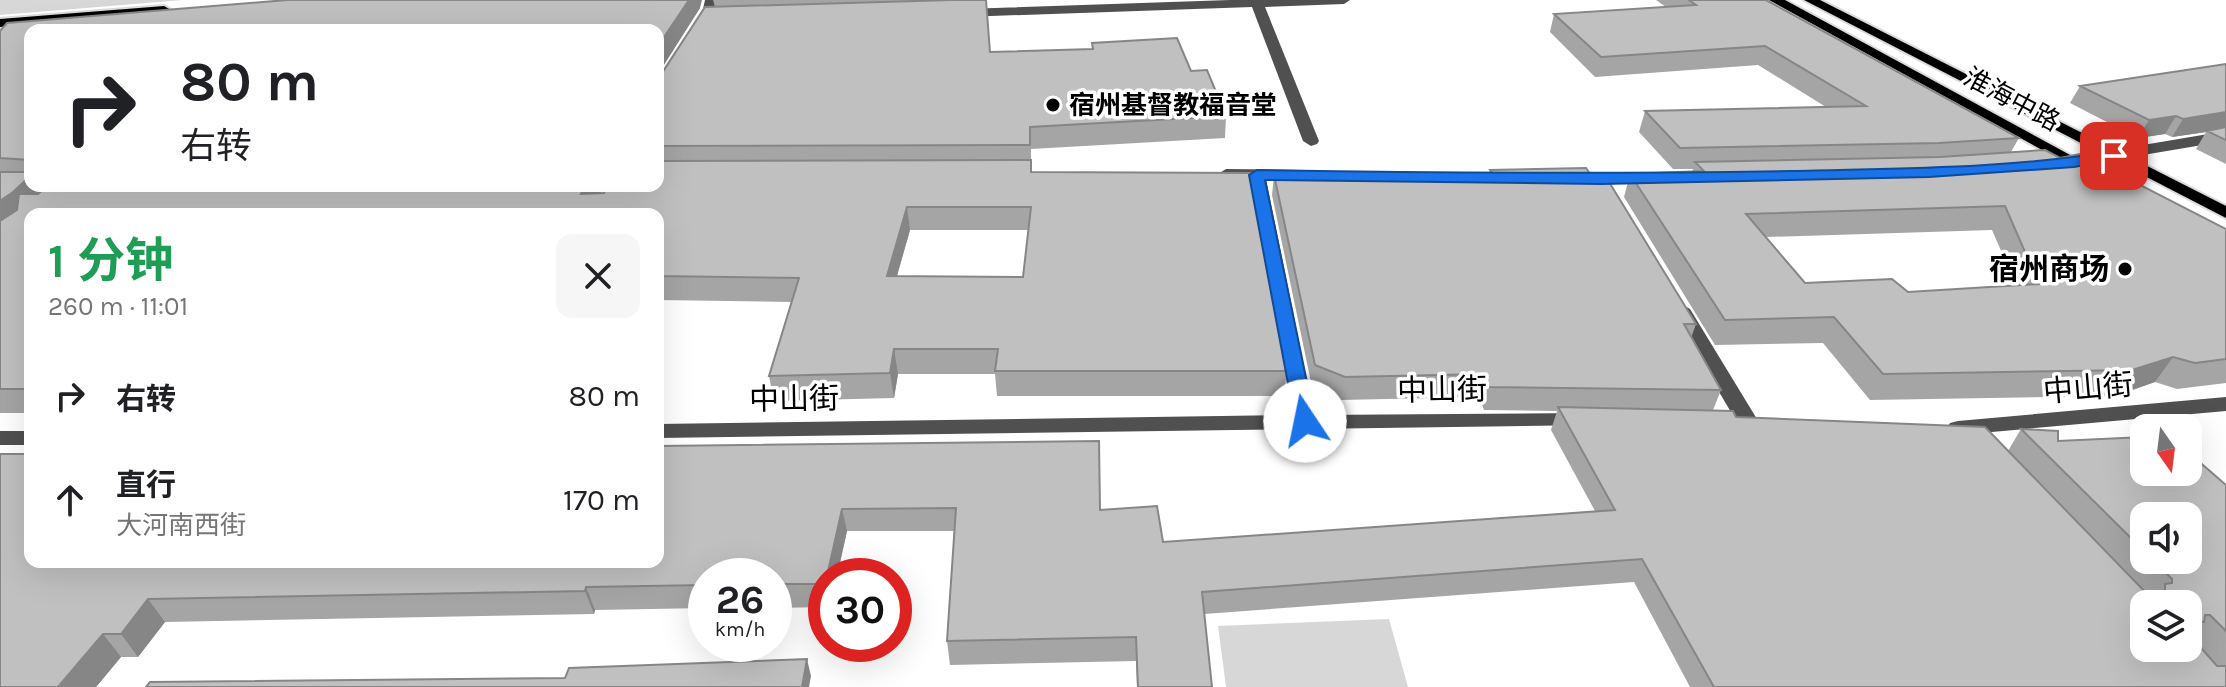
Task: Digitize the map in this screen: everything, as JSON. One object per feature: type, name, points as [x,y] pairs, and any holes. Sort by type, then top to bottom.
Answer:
[{"type":"main road","name":"淮海中路","points":[[1775,0],[2102,176]]},
{"type":"main road","name":"淮海中路","points":[[1810,0],[2226,213]]},
{"type":"main road","points":[[0,23],[175,10]]},
{"type":"street","points":[[689,41],[703,20],[711,0]]},
{"type":"street","points":[[941,13],[1344,0]]},
{"type":"street","points":[[1258,5],[1311,141]]},
{"type":"street","points":[[703,20],[719,19]]},
{"type":"street","points":[[2045,164],[2114,156],[2226,136]]},
{"type":"street","points":[[1207,174],[1320,176]]},
{"type":"street","points":[[1257,175],[1305,421]]},
{"type":"street","points":[[1570,179],[1605,186],[1665,178]]},
{"type":"street","points":[[0,187],[24,187]]},
{"type":"street","points":[[51,205],[67,192]]},
{"type":"street","points":[[1667,288],[1756,424],[1718,423]]},
{"type":"street","name":"中山街","points":[[1936,428],[1968,428],[2226,404]]},
{"type":"street","name":"中山街","points":[[664,431],[1305,421],[1597,420]]},
{"type":"street","points":[[1968,428],[1990,451]]},
{"type":"street","points":[[0,438],[24,438]]},
{"type":"shaded area","points":[[0,0],[183,0],[0,15]]},
{"type":"shaded area","points":[[1389,619],[1408,687],[1226,687],[1218,626]]},
{"type":"building","points":[[287,0],[689,0],[664,37],[664,24],[24,24],[24,160],[0,158],[0,31],[7,23]]},
{"type":"building","points":[[986,0],[990,52],[1093,49],[1092,43],[1177,38],[1191,71],[1207,70],[1226,116],[1030,127],[1030,145],[664,146],[664,70],[705,7]]},
{"type":"building","points":[[1689,0],[1766,0],[2019,138],[1939,143],[1680,148],[1645,111],[1866,106],[1765,46],[1601,57],[1554,14],[1696,5]]},
{"type":"building","points":[[2226,64],[2226,112],[2183,119],[2176,116],[2149,120],[2080,86]]},
{"type":"building","points":[[2226,127],[2226,140],[2207,131]]},
{"type":"building","points":[[2045,150],[2060,158],[2080,154],[2226,229],[2226,359],[2195,363],[2173,357],[2132,370],[1883,374],[1834,317],[1725,320],[1630,174],[1704,171],[1695,162],[1940,157]],"holes":[[[2005,206],[2039,284],[1908,292],[1892,279],[1805,283],[1746,214]]]},
{"type":"building","points":[[1031,160],[1031,172],[1252,173],[1287,371],[995,371],[998,349],[894,349],[890,373],[769,376],[799,278],[664,276],[664,208],[24,208],[24,389],[0,389],[0,221],[17,210],[19,194],[664,192],[664,161]],"holes":[[[907,207],[1031,207],[1023,277],[887,276]]]},
{"type":"building","points":[[1586,168],[1593,178],[1606,177],[1696,324],[1684,324],[1721,390],[1489,387],[1485,374],[1345,377],[1315,365],[1274,175],[1492,173],[1490,170]]},
{"type":"building","points":[[0,172],[24,172],[24,182],[0,201]]},
{"type":"building","points":[[1558,407],[1733,411],[1736,417],[1985,427],[2143,590],[2130,590],[2130,662],[2202,662],[2202,649],[2217,666],[2226,666],[2226,687],[1714,687],[1642,559],[1202,592],[1212,687],[1138,687],[1136,637],[947,641],[956,508],[842,509],[831,558],[808,558],[808,584],[792,584],[792,558],[688,558],[688,585],[586,587],[585,591],[148,599],[121,634],[103,634],[58,687],[0,687],[0,454],[24,454],[24,568],[664,568],[664,446],[1099,441],[1100,510],[1157,506],[1163,542],[1615,510]]},
{"type":"building","points":[[2021,429],[2058,431],[2058,441],[2130,438],[2130,486],[2202,486],[2202,464],[2226,485],[2226,631],[2210,615],[2205,615],[2204,622],[2202,590],[2165,590],[2165,584],[2172,583],[2167,574],[2202,574],[2202,502],[2130,502],[2130,537]]},
{"type":"building","points":[[807,659],[802,687],[146,687],[150,682],[565,678],[569,668],[792,662]]},
{"type":"place","name":"宿州基督教福音堂","points":[[1053,105]]},
{"type":"place","name":"宿州商场","points":[[2125,269]]},
{"type":"route","points":[[1305,421],[1257,175],[1601,179],[1929,172],[2074,162],[2114,156]]}]
